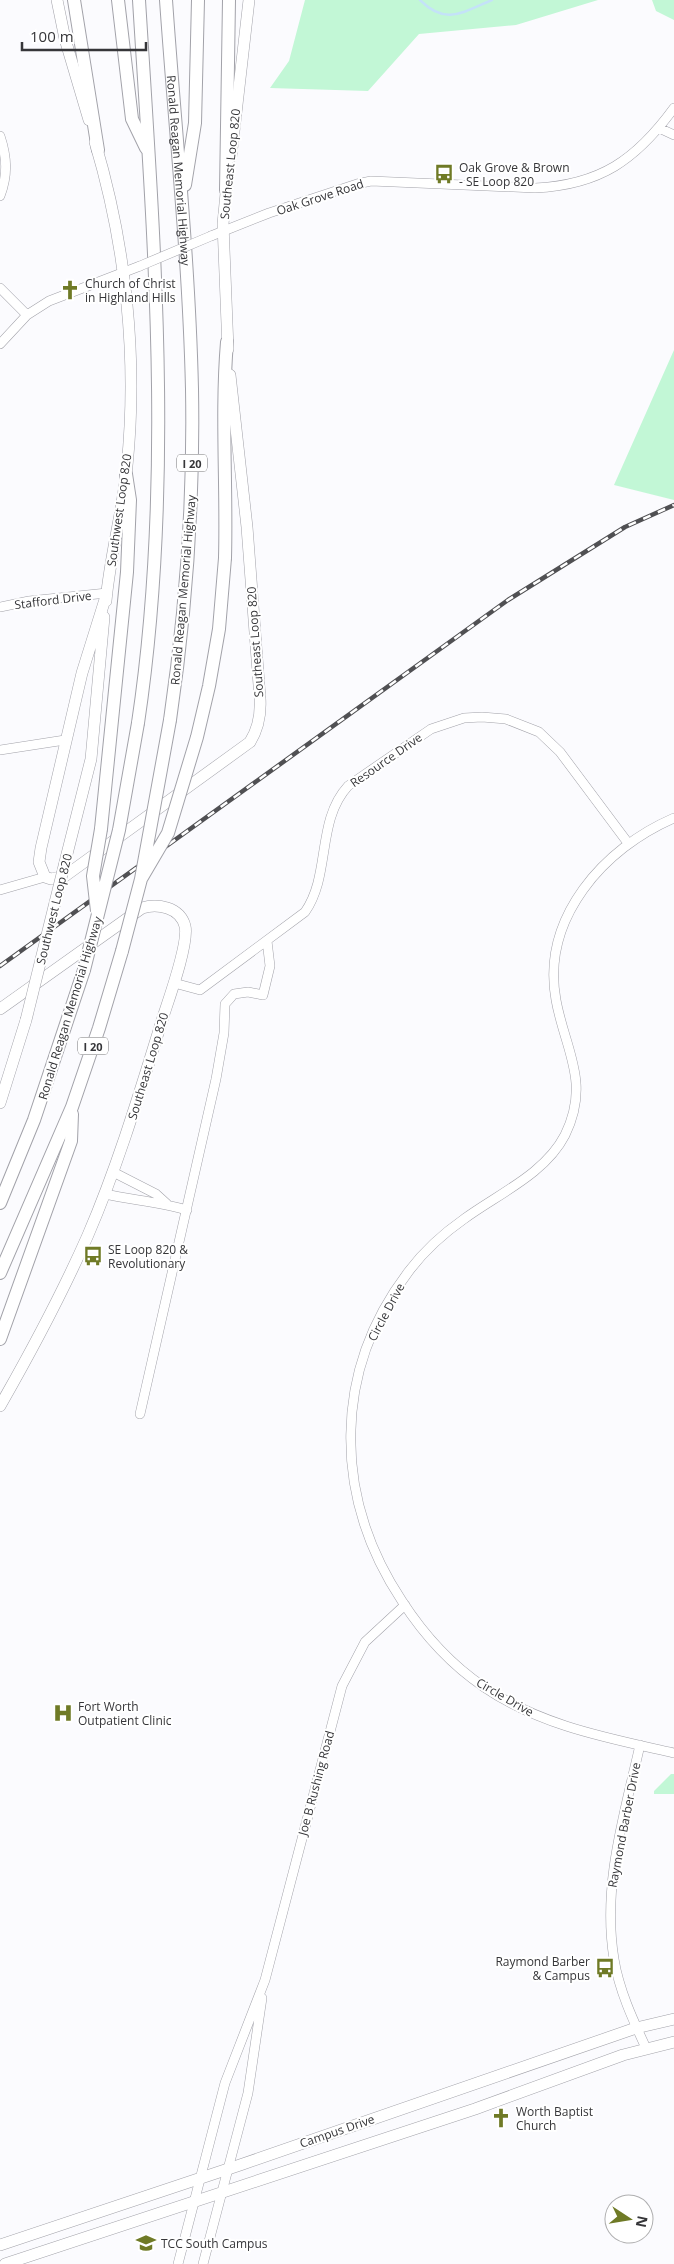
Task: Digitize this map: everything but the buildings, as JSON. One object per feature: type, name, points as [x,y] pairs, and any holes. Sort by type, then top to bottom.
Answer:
[{"type":"highway","points":[[74,0],[98,150]]},
{"type":"highway","points":[[118,0],[132,119],[149,155]]},
{"type":"highway","name":"Ronald Reagan Memorial Highway","points":[[0,1204],[37,1111],[84,970],[98,921],[119,830],[138,722],[153,598],[158,473],[158,366],[149,155],[139,0]]},
{"type":"highway","name":"Ronald Reagan Memorial Highway","points":[[0,1273],[72,1107],[99,1028],[141,879],[170,720],[184,601],[192,472],[192,387],[166,0]]},
{"type":"highway","points":[[181,204],[195,123],[198,0]]},
{"type":"highway","points":[[226,190],[229,0]]},
{"type":"highway","points":[[141,879],[168,833],[197,737],[210,686],[219,629],[225,558],[226,498],[223,390],[228,342]]},
{"type":"highway","points":[[98,921],[93,876],[101,829],[127,572],[130,500],[126,474]]},
{"type":"highway","points":[[0,1339],[71,1141],[72,1107]]},
{"type":"main road","name":"Southwest Loop 820","points":[[0,1103],[26,1020],[91,759],[107,593],[126,474],[131,388],[124,272],[98,150],[65,40],[57,0]]},
{"type":"main road","name":"Southeast Loop 820","points":[[45,877],[51,879],[65,876],[250,742],[258,721],[260,698],[247,527],[231,397],[223,231],[226,190],[249,0]]},
{"type":"main road","points":[[45,877],[40,862],[41,848],[82,673],[107,593]]},
{"type":"main road","name":"Southeast Loop 820","points":[[0,1009],[132,914],[152,905],[172,910],[181,917],[185,925],[186,934],[174,983],[136,1107],[105,1194],[68,1280],[0,1406]]},
{"type":"main road","name":"Campus Drive","points":[[0,2245],[200,2179],[636,2028],[674,2019]]},
{"type":"main road","name":"Campus Drive","points":[[5,2264],[194,2200],[475,2109],[646,2048],[674,2042]]},
{"type":"main road","points":[[507,2072],[513,2094]]},
{"type":"street","name":"Oak Grove Road","points":[[0,344],[27,315],[49,300],[140,266],[223,231],[307,200],[371,181],[535,188],[561,187],[582,182],[610,171],[641,149],[674,108]]},
{"type":"street","points":[[659,128],[674,135]]},
{"type":"street","points":[[0,136],[6,165],[5,184],[0,196]]},
{"type":"street","points":[[0,288],[27,315]]},
{"type":"street","name":"Stafford Drive","points":[[0,607],[29,601],[107,593]]},
{"type":"street","name":"Resource Drive","points":[[174,983],[200,990],[305,912],[311,903],[330,817],[339,796],[348,786],[431,728],[447,722],[482,717],[506,719],[538,732],[560,752],[628,843]]},
{"type":"street","points":[[0,750],[65,740]]},
{"type":"street","name":"Circle Drive","points":[[674,818],[628,843],[591,877],[565,922],[555,966],[556,1001],[575,1066],[577,1082],[573,1114],[565,1134],[549,1156],[534,1172],[462,1220],[419,1259],[397,1288],[378,1321],[360,1366],[351,1414],[350,1438],[354,1485],[368,1536],[378,1561],[405,1605],[447,1658],[485,1688],[512,1704],[566,1727],[674,1753]]},
{"type":"street","points":[[0,890],[45,877]]},
{"type":"street","points":[[140,1414],[216,1079],[224,1033],[225,1004],[234,994],[248,992],[263,995],[270,966],[267,941]]},
{"type":"street","points":[[113,1172],[156,1194],[167,1204]]},
{"type":"street","points":[[105,1194],[154,1204],[167,1204],[187,1210]]},
{"type":"street","name":"Joe B Rushing Road","points":[[178,2264],[225,2083],[264,1980],[342,1686],[366,1642],[405,1605]]},
{"type":"street","name":"Raymond Barber Drive","points":[[640,1745],[616,1854],[609,1905],[614,1960],[636,2028],[646,2048]]},
{"type":"street","name":"Joe B Rushing Road","points":[[203,2264],[248,2093],[264,1980]]},
{"type":"green space","points":[[305,0],[598,0],[516,25],[419,34],[368,91],[270,88],[289,61]]},
{"type":"green space","points":[[652,0],[674,0],[674,20],[656,11]]},
{"type":"green space","points":[[674,350],[674,500],[614,485]]},
{"type":"green space","points":[[671,1774],[674,1774],[674,1794],[654,1794],[654,1791]]},
{"type":"waterway","points":[[420,0],[429,8],[447,15],[463,12],[492,0]]},
{"type":"railway","points":[[0,966],[508,600],[625,527],[674,505]]},
{"type":"place","name":"Oak Grove & Brown - SE Loop 820","points":[[444,174]]},
{"type":"place","name":"Church of Christ in Highland Hills","points":[[70,290]]},
{"type":"place","name":"SE Loop 820 & Revolutionary","points":[[93,1256]]},
{"type":"place","name":"Fort Worth Outpatient Clinic","points":[[63,1713]]},
{"type":"place","name":"Raymond Barber & Campus","points":[[605,1968]]},
{"type":"place","name":"Worth Baptist Church","points":[[501,2118]]},
{"type":"place","name":"TCC South Campus","points":[[146,2243]]}]
